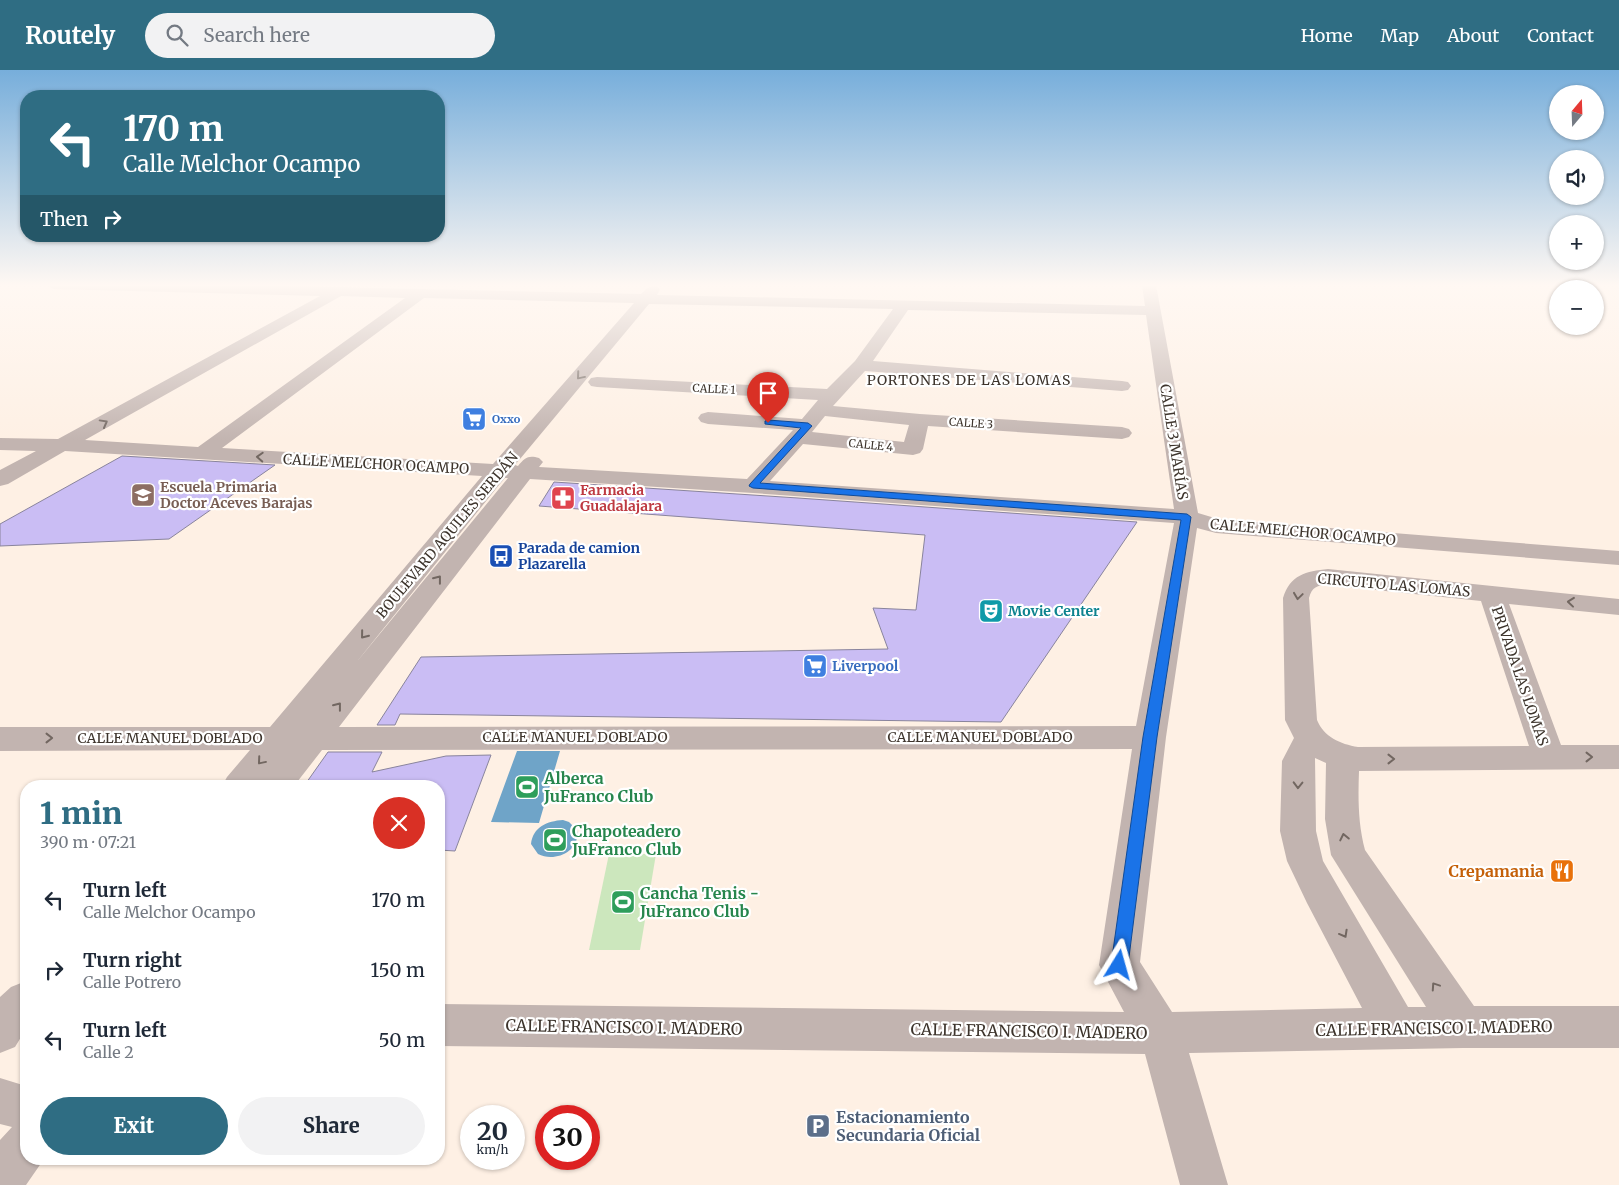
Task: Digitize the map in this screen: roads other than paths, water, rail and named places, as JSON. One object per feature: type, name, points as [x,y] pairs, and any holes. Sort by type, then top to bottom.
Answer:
[{"type":"street","points":[[0,479],[257,337]]},
{"type":"street","points":[[201,454],[361,337]]},
{"type":"street","name":"BOULEVARD AQUILES SERDÁN","points":[[280,780],[314,737],[512,471],[623,337]]},
{"type":"street","name":"BOULEVARD AQUILES SERDÁN","points":[[244,780],[491,480],[512,471],[597,382],[628,337]]},
{"type":"street","points":[[753,486],[832,395],[861,365],[881,337]]},
{"type":"street","name":"CALLE 3 MARÍAS","points":[[1157,337],[1187,517],[1150,737],[1119,965],[1161,1033],[1204,1185]]},
{"type":"street","points":[[861,365],[1122,386]]},
{"type":"street","name":"CALLE 1","points":[[597,382],[832,395]]},
{"type":"street","points":[[731,390],[708,418],[808,424]]},
{"type":"street","name":"CALLE 4","points":[[808,424],[913,449],[920,420]]},
{"type":"street","name":"CALLE 3","points":[[808,424],[920,420],[1122,433]]},
{"type":"street","name":"CALLE MELCHOR OCAMPO","points":[[0,444],[64,445],[753,486],[1187,517],[1216,526],[1619,558]]},
{"type":"street","name":"CIRCUITO LAS LOMAS","points":[[1463,1026],[1349,855],[1344,839],[1327,749],[1304,729],[1301,720],[1296,598],[1298,588],[1304,581],[1328,577],[1619,606]]},
{"type":"street","name":"PRIVADA LAS LOMAS","points":[[1492,594],[1549,758]]},
{"type":"street","name":"CALLE MANUEL DOBLADO","points":[[0,739],[280,737],[1150,737]]},
{"type":"street","points":[[1396,1028],[1320,892],[1305,861],[1298,832],[1298,761],[1305,746],[1327,749],[1358,759],[1619,757]]},
{"type":"street","points":[[0,1032],[11,1015],[20,1007]]},
{"type":"street","name":"CALLE FRANCISCO I. MADERO","points":[[445,1025],[1161,1033],[1463,1026],[1619,1027]]},
{"type":"street","points":[[0,1101],[20,1107]]},
{"type":"street","points":[[0,1180],[20,1153]]},
{"type":"water","name":"Alberca JuFranco Club","points":[[517,751],[560,751],[539,823],[491,822]]},
{"type":"water","name":"Chapoteadero JuFranco Club","points":[[563,820],[569,822],[577,830],[575,844],[571,849],[559,856],[552,857],[538,854],[531,844],[535,833],[546,824]]},
{"type":"place","name":"Oxxo","points":[[474,419]]},
{"type":"place","name":"Escuela Primaria Doctor Aceves Barajas","points":[[143,495]]},
{"type":"place","name":"Farmacia Guadalajara","points":[[563,498]]},
{"type":"place","name":"Parada de camion Plazarella","points":[[501,556]]},
{"type":"place","name":"Movie Center","points":[[991,611]]},
{"type":"place","name":"Liverpool","points":[[815,666]]},
{"type":"place","name":"Alberca JuFranco Club","points":[[527,787]]},
{"type":"place","name":"Chapoteadero JuFranco Club","points":[[555,840]]},
{"type":"place","name":"Crepamania","points":[[1562,871]]},
{"type":"place","name":"Cancha Tenis - JuFranco Club","points":[[623,902]]},
{"type":"place","name":"Estacionamiento Secundaria Oficial","points":[[818,1126]]},
{"type":"district","name":"PORTONES DE LAS LOMAS","points":[[969,380]]}]
